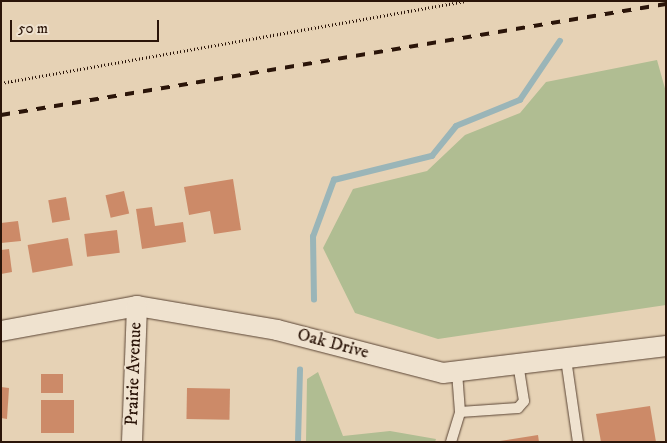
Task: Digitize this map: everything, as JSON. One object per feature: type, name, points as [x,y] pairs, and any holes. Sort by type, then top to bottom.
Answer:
[{"type":"street","name":"Oak Drive","points":[[1,331],[137,306],[277,330],[443,373],[666,346]]},
{"type":"street","name":"Prairie Avenue","points":[[132,442],[137,306]]},
{"type":"lane","points":[[566,359],[578,442]]},
{"type":"lane","points":[[460,412],[518,408],[524,401],[518,365]]},
{"type":"lane","points":[[451,442],[460,412],[457,372]]},
{"type":"path","points":[[1,83],[466,1]]},
{"type":"green space","points":[[657,60],[666,92],[666,305],[438,339],[355,313],[323,248],[353,189],[427,171],[465,135],[520,113],[546,82]]},
{"type":"green space","points":[[318,372],[343,436],[390,431],[436,439],[435,442],[306,442],[307,379]]},
{"type":"building","points":[[233,179],[241,230],[214,234],[210,211],[189,215],[184,187]]},
{"type":"building","points":[[124,191],[129,213],[111,218],[105,195]]},
{"type":"building","points":[[66,197],[70,220],[52,223],[48,200]]},
{"type":"building","points":[[152,207],[155,226],[183,222],[186,242],[142,249],[136,209]]},
{"type":"building","points":[[18,221],[21,241],[1,243],[1,223]]},
{"type":"building","points":[[117,230],[120,253],[87,257],[84,234]]},
{"type":"building","points":[[68,238],[73,266],[32,273],[28,245]]},
{"type":"building","points":[[9,249],[12,272],[1,274],[1,250]]},
{"type":"building","points":[[41,374],[63,374],[63,393],[41,393]]},
{"type":"building","points":[[1,387],[9,388],[7,419],[1,418]]},
{"type":"building","points":[[187,388],[230,389],[229,420],[186,419]]},
{"type":"building","points":[[41,400],[74,400],[74,433],[41,433]]},
{"type":"building","points":[[650,406],[656,442],[601,442],[596,414]]},
{"type":"building","points":[[538,435],[539,442],[500,442],[500,441]]},
{"type":"waterway","points":[[314,300],[313,237],[334,180],[432,156],[456,126],[520,100],[560,41]]},
{"type":"waterway","points":[[298,442],[300,370]]},
{"type":"railway","points":[[1,115],[666,4]]}]
